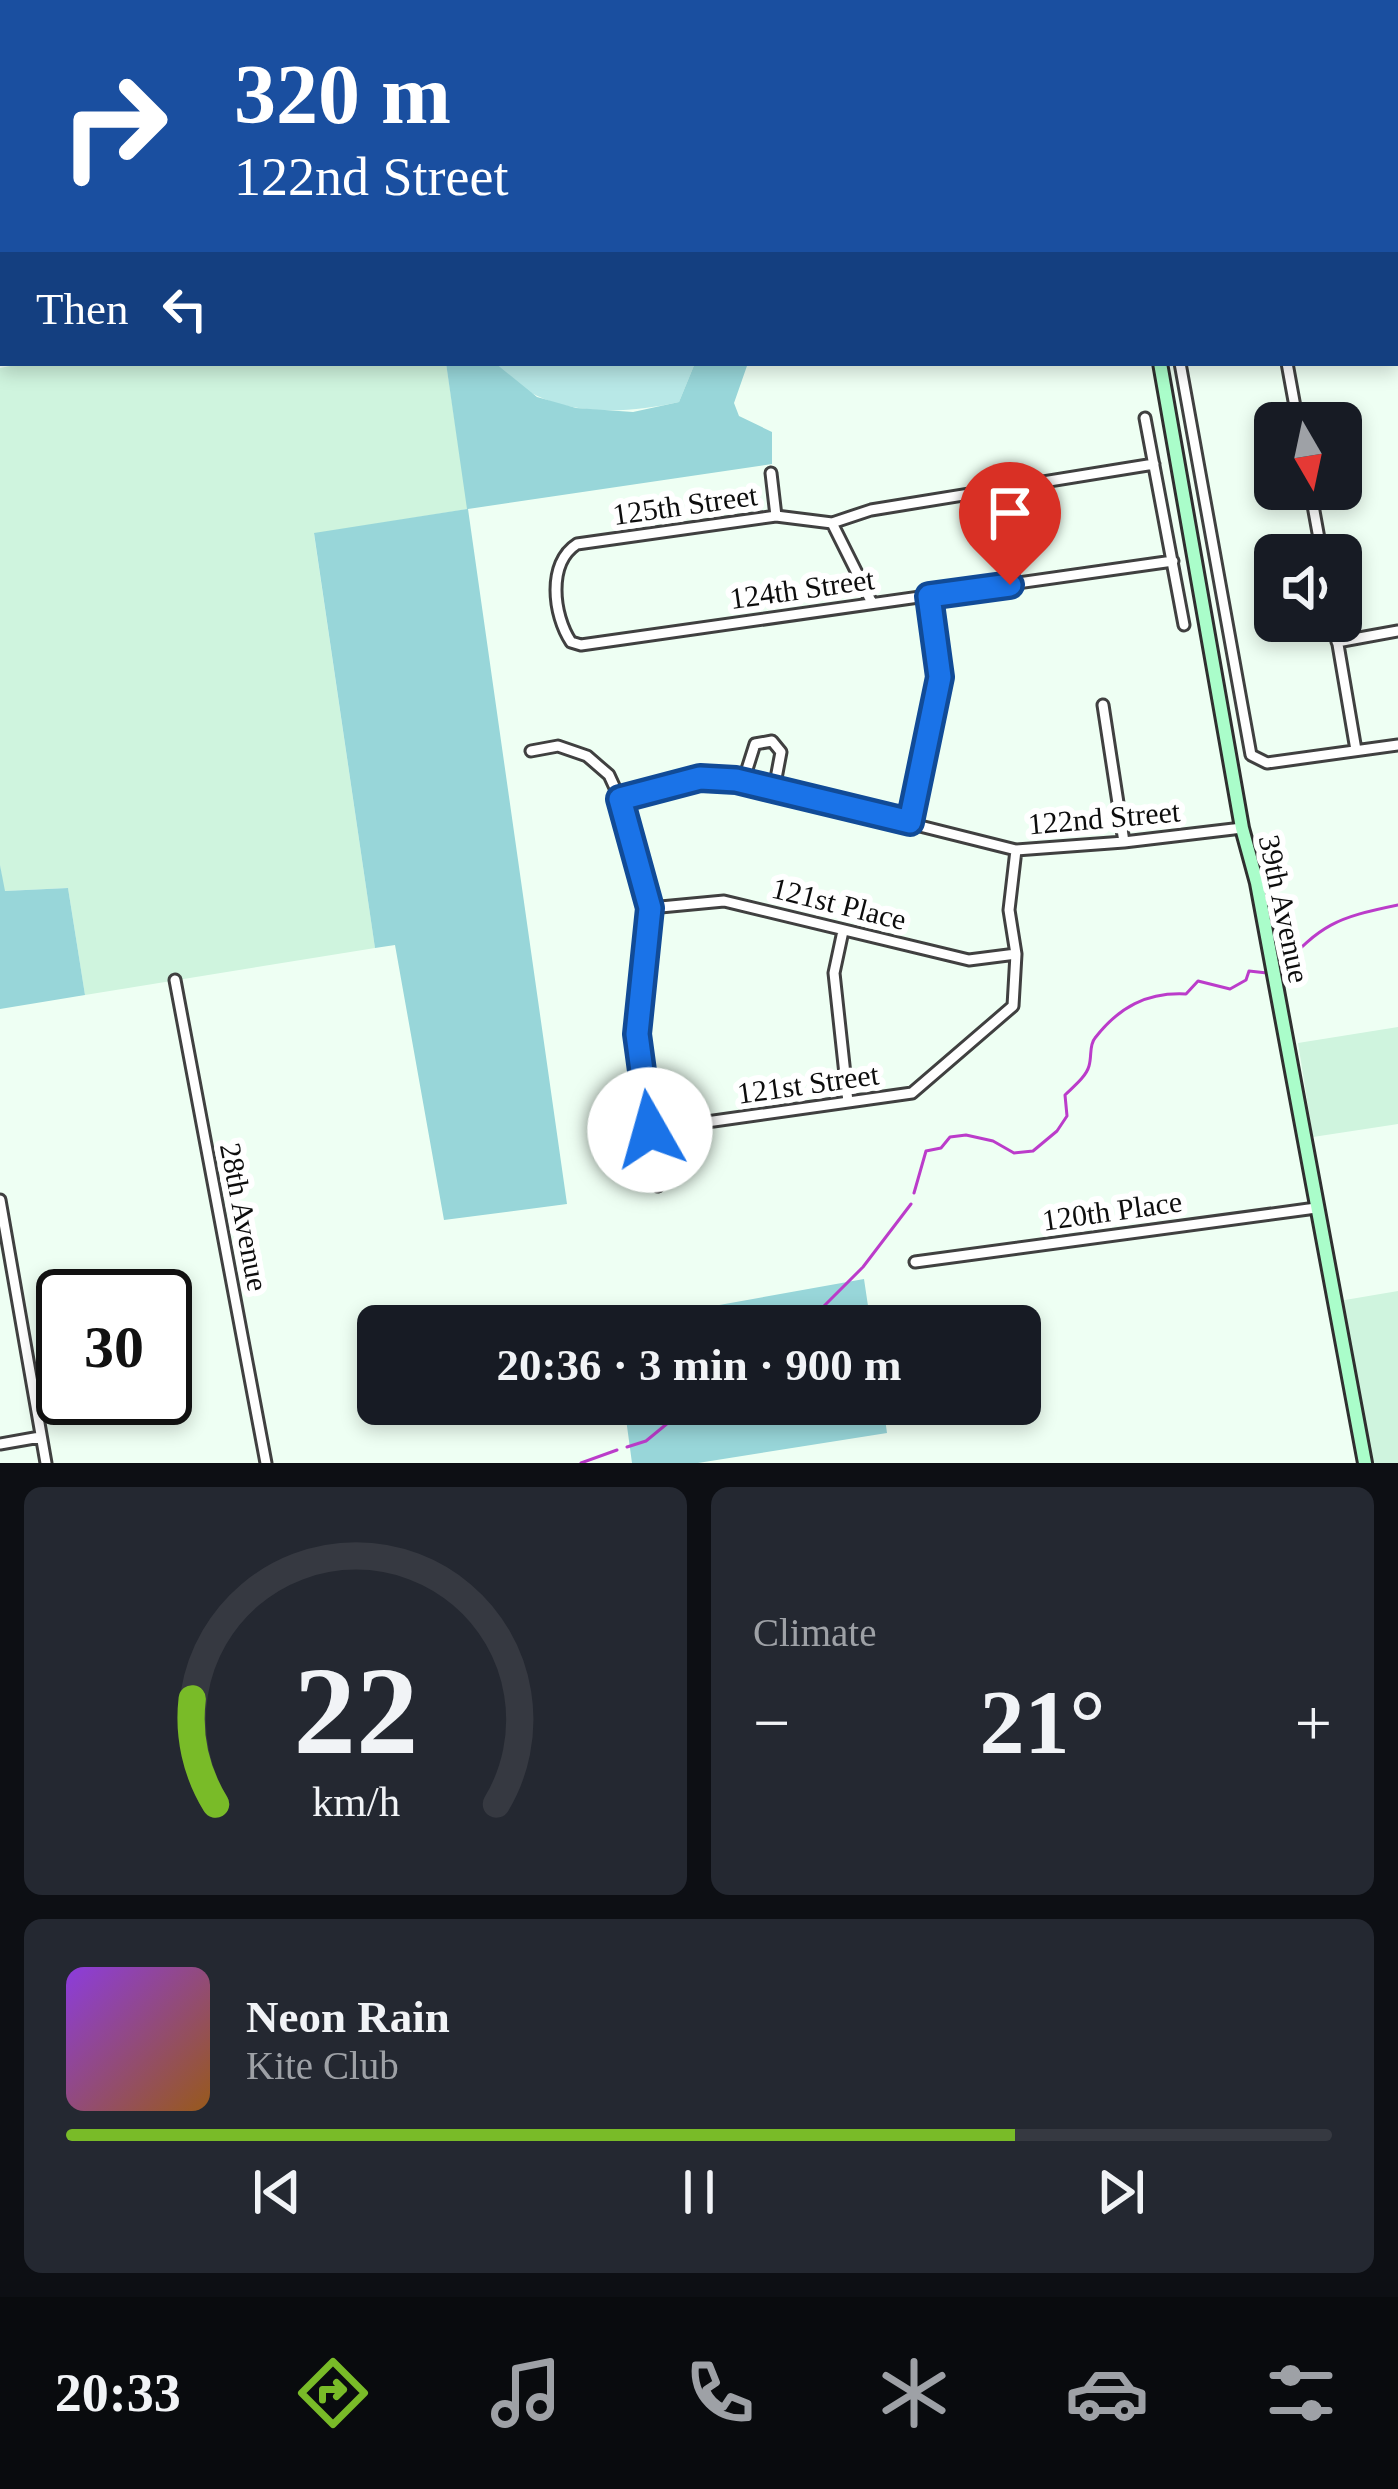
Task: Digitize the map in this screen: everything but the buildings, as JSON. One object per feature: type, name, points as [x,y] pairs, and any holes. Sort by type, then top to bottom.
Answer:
[{"type":"main road","name":"39th Avenue","points":[[1161,366],[1242,828],[1257,883],[1365,1463]]},
{"type":"street","points":[[1181,366],[1251,755],[1267,763],[1398,745]]},
{"type":"street","points":[[1288,366],[1294,402]]},
{"type":"street","points":[[1145,418],[1184,625]]},
{"type":"street","name":"125th Street","points":[[581,645],[571,642],[564,632],[555,578],[566,551],[577,544],[776,516],[832,523],[871,510],[1154,464]]},
{"type":"street","points":[[771,473],[776,516]]},
{"type":"street","points":[[1160,495],[1183,492]]},
{"type":"street","points":[[832,523],[872,603]]},
{"type":"street","name":"124th Street","points":[[581,645],[1172,561]]},
{"type":"street","points":[[910,822],[940,677],[929,596]]},
{"type":"street","points":[[1207,631],[1228,627]]},
{"type":"street","points":[[1362,637],[1398,631]]},
{"type":"street","points":[[1337,642],[1356,750]]},
{"type":"street","points":[[1103,705],[1124,842]]},
{"type":"street","points":[[743,782],[755,744],[772,741],[782,752],[774,789]]},
{"type":"street","points":[[531,751],[558,746],[586,755],[609,775],[620,799],[650,908],[637,1034],[658,1186]]},
{"type":"street","name":"122nd Street","points":[[620,799],[700,778],[743,782],[1016,850],[1242,828]]},
{"type":"street","points":[[1016,850],[1009,910],[1016,954]]},
{"type":"street","name":"121st Place","points":[[650,908],[724,901],[969,960],[1016,954]]},
{"type":"street","points":[[843,931],[834,973],[848,1102]]},
{"type":"street","name":"121st Street","points":[[650,1130],[912,1093],[1013,1006],[1016,954]]},
{"type":"street","name":"28th Avenue","points":[[176,980],[266,1463]]},
{"type":"street","points":[[0,1200],[46,1463]]},
{"type":"street","name":"120th Place","points":[[915,1262],[1316,1208]]},
{"type":"street","points":[[0,1444],[40,1437]]},
{"type":"green space","points":[[446,366],[468,509],[314,534],[375,948],[85,995],[68,888],[4,891],[0,865],[0,368]]},
{"type":"green space","points":[[1398,1027],[1398,1124],[1313,1137],[1298,1043]]},
{"type":"green space","points":[[1398,1291],[1398,1463],[1369,1463],[1339,1301]]},
{"type":"shaded area","points":[[446,366],[499,366],[537,397],[576,408],[633,412],[679,402],[694,366],[747,366],[734,403],[739,416],[772,432],[772,464],[468,509],[567,1204],[444,1220],[395,945],[375,948],[314,533],[467,509]]},
{"type":"shaded area","points":[[498,366],[694,366],[679,402],[630,410],[556,403],[513,381]]},
{"type":"shaded area","points":[[0,865],[5,891],[68,888],[85,995],[0,1009]]},
{"type":"shaded area","points":[[864,1279],[868,1305],[719,1305]]},
{"type":"shaded area","points":[[627,1425],[886,1425],[887,1433],[698,1463],[632,1463]]},
{"type":"waterway","points":[[1279,970],[1331,925],[1398,905]]},
{"type":"waterway","points":[[914,1193],[926,1151],[941,1148],[950,1137],[993,1141],[1014,1153],[1033,1151],[1057,1131],[1067,1116],[1065,1095],[1087,1070],[1093,1041],[1124,1010],[1146,999],[1186,994],[1198,981],[1230,989],[1246,980],[1249,971],[1267,973]]},
{"type":"waterway","points":[[825,1305],[863,1267],[911,1204]]},
{"type":"waterway","points":[[627,1447],[646,1441],[665,1425]]},
{"type":"waterway","points":[[581,1463],[617,1450]]},
{"type":"route","points":[[650,1130],[637,1034],[650,908],[620,799],[700,778],[736,780],[910,822],[940,677],[929,596],[1010,585]]}]
